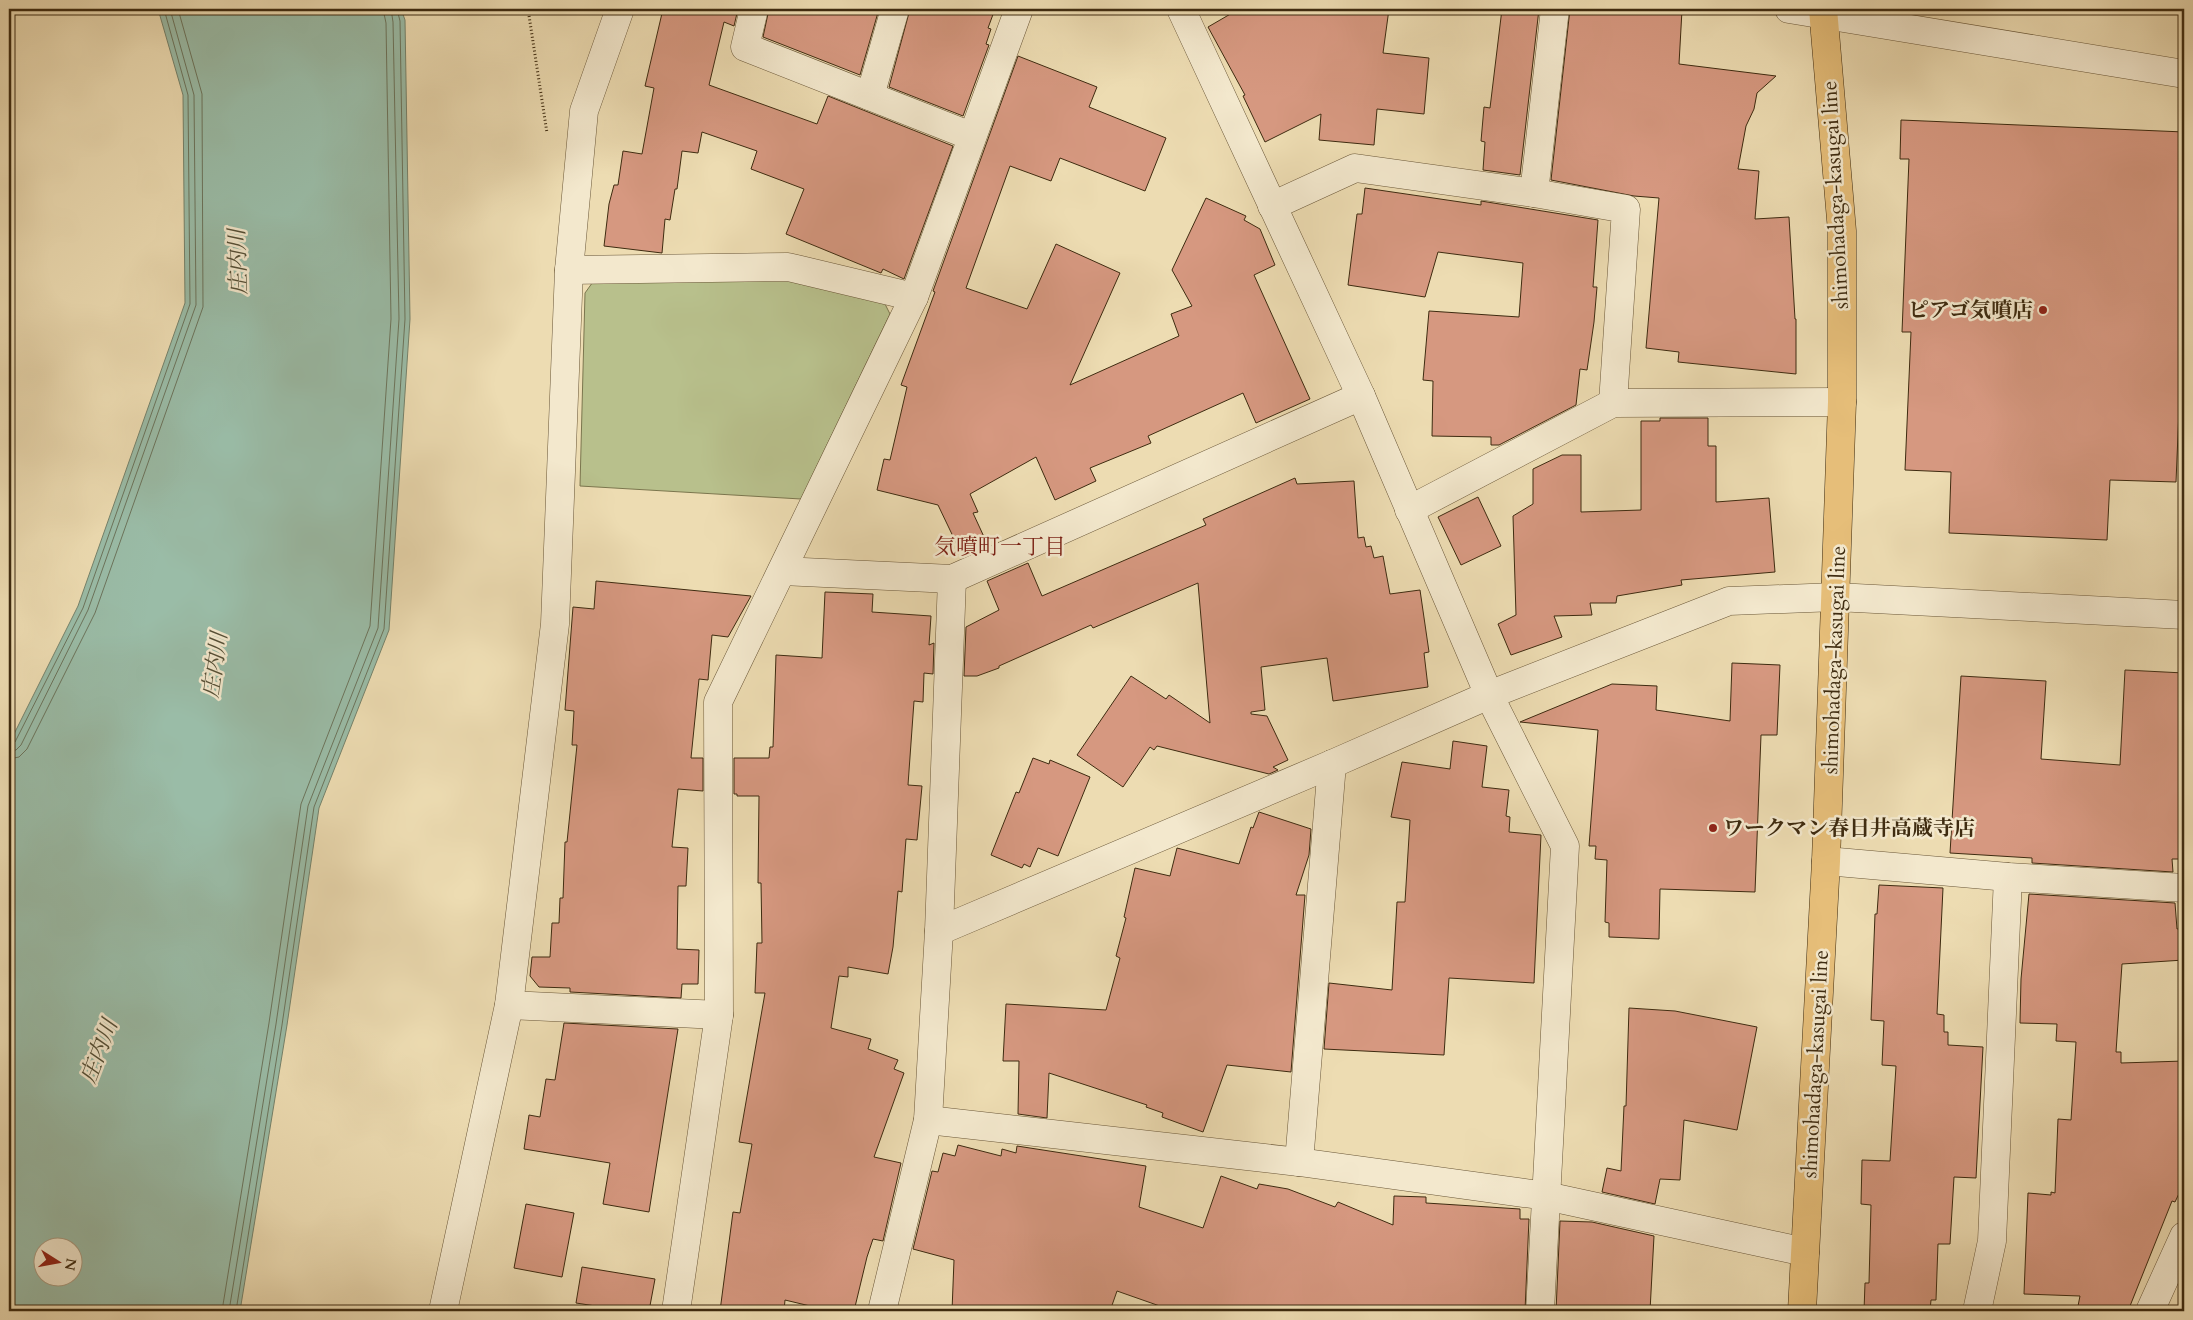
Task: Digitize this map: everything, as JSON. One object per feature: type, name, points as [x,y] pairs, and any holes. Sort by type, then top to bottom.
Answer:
[{"type":"main road","name":"shimohadaga-kasugai line","points":[[1802,1311],[1826,861],[1842,402],[1842,231],[1823,12]]},
{"type":"street","points":[[443,1311],[509,1005],[555,624],[569,270],[584,111],[620,9]]},
{"type":"street","points":[[754,9],[744,47],[972,136]]},
{"type":"street","points":[[870,96],[896,9]]},
{"type":"street","points":[[676,1311],[719,1015],[718,702],[914,298],[1019,9]]},
{"type":"street","points":[[1181,9],[1361,396],[1489,695],[1565,846],[1540,1311]]},
{"type":"street","points":[[1534,193],[1555,9]]},
{"type":"street","points":[[1789,9],[1823,12],[2184,74]]},
{"type":"street","points":[[1272,206],[1355,168],[1534,193],[1626,209],[1613,403]]},
{"type":"street","points":[[569,270],[788,267],[914,298]]},
{"type":"street","points":[[782,571],[952,578],[1361,396]]},
{"type":"street","points":[[1410,510],[1613,403],[1842,402]]},
{"type":"street","points":[[882,1311],[928,1120],[939,931],[952,578]]},
{"type":"street","points":[[939,931],[1332,764],[1489,695],[1729,602],[1836,597],[2184,615]]},
{"type":"street","points":[[1299,1162],[1332,764]]},
{"type":"street","points":[[1826,861],[2008,877],[2184,888]]},
{"type":"street","points":[[1977,1311],[1992,1241],[2008,877]]},
{"type":"street","points":[[509,1005],[719,1015]]},
{"type":"street","points":[[928,1120],[1299,1162],[1546,1196],[1805,1252]]},
{"type":"street","points":[[2150,1311],[2184,1236]]},
{"type":"path","points":[[528,9],[548,140]]},
{"type":"shaded area","points":[[768,270],[882,298],[890,314],[801,499],[580,486],[585,293],[595,279]]},
{"type":"water","name":"庄内川","points":[[158,9],[401,9],[405,20],[410,319],[389,630],[319,808],[287,1025],[240,1311],[9,1311],[9,744],[78,606],[185,303],[183,95]]},
{"type":"building","points":[[663,9],[738,9],[734,26],[724,22],[709,85],[817,124],[828,96],[953,146],[904,279],[883,269],[881,273],[786,234],[804,189],[751,169],[757,151],[702,132],[698,153],[682,151],[677,189],[675,189],[670,220],[665,219],[662,253],[604,246],[609,204],[614,185],[618,185],[623,151],[642,154],[654,88],[645,86]]},
{"type":"building","points":[[769,9],[879,9],[860,75],[763,37]]},
{"type":"building","points":[[910,9],[922,9],[934,13],[936,9],[995,9],[988,28],[991,29],[986,44],[989,45],[963,116],[889,87]]},
{"type":"building","points":[[1239,9],[1322,9],[1352,13],[1353,9],[1389,9],[1383,53],[1429,58],[1424,114],[1377,109],[1374,145],[1319,140],[1321,114],[1265,142],[1243,96],[1245,95],[1208,27]]},
{"type":"building","points":[[1502,9],[1539,9],[1520,175],[1483,170],[1485,142],[1481,141],[1484,107],[1490,108]]},
{"type":"building","points":[[1570,9],[1682,10],[1679,64],[1776,76],[1757,93],[1754,109],[1746,126],[1738,169],[1759,171],[1755,219],[1789,217],[1796,319],[1796,374],[1678,362],[1679,352],[1646,348],[1659,198],[1634,196],[1551,180]]},
{"type":"building","points":[[1018,56],[1097,87],[1089,107],[1166,138],[1145,191],[1060,158],[1051,181],[1010,166],[966,288],[1027,309],[1056,244],[1120,273],[1070,385],[1179,336],[1171,314],[1192,306],[1172,270],[1206,198],[1246,216],[1244,220],[1260,229],[1275,265],[1254,275],[1310,399],[1256,423],[1243,393],[1148,436],[1151,443],[1090,468],[1096,481],[1055,500],[1036,457],[970,494],[978,512],[973,513],[985,539],[960,551],[938,505],[877,490],[884,459],[890,460],[907,387],[901,385]]},
{"type":"building","name":"ピアゴ気噴店","points":[[1901,120],[2184,132],[2184,289],[2176,482],[2110,480],[2107,540],[1949,533],[1951,472],[1905,470],[1911,332],[1902,332],[1909,159],[1900,159]]},
{"type":"building","points":[[1365,188],[1481,205],[1481,201],[1598,220],[1593,287],[1597,287],[1594,322],[1587,370],[1580,369],[1576,405],[1499,445],[1491,445],[1491,437],[1432,436],[1433,381],[1423,380],[1429,311],[1519,317],[1523,263],[1438,252],[1425,297],[1348,285],[1357,214],[1362,214]]},
{"type":"building","points":[[1660,418],[1708,418],[1708,446],[1716,446],[1716,502],[1769,498],[1775,572],[1681,580],[1682,585],[1617,596],[1616,603],[1590,603],[1592,615],[1554,616],[1562,637],[1511,655],[1498,624],[1516,615],[1513,516],[1533,504],[1533,469],[1562,455],[1581,455],[1581,512],[1641,510],[1641,421],[1660,421]]},
{"type":"building","points":[[1295,478],[1297,484],[1354,481],[1358,538],[1364,537],[1366,547],[1371,546],[1374,558],[1383,556],[1390,594],[1420,590],[1429,652],[1424,653],[1428,687],[1333,701],[1327,658],[1261,667],[1265,710],[1251,712],[1251,714],[1267,716],[1288,760],[1273,767],[1278,770],[1269,774],[1157,746],[1154,750],[1150,747],[1123,787],[1077,755],[1131,676],[1166,699],[1169,695],[1210,723],[1198,583],[1093,628],[1091,625],[999,666],[999,668],[977,676],[964,676],[966,627],[999,610],[987,581],[1028,563],[1042,596],[1206,525],[1203,519]]},
{"type":"building","points":[[1478,497],[1501,546],[1461,565],[1438,517]]},
{"type":"building","points":[[596,581],[751,596],[728,637],[712,635],[708,680],[699,679],[691,758],[703,758],[703,791],[678,789],[672,847],[688,848],[686,886],[678,886],[677,949],[699,950],[698,984],[682,984],[681,998],[570,992],[570,988],[539,987],[530,976],[532,957],[550,957],[552,923],[559,923],[560,898],[563,898],[565,842],[567,842],[577,745],[572,745],[574,711],[565,710],[573,607],[594,609]]},
{"type":"building","points":[[825,592],[873,594],[872,612],[931,616],[929,645],[934,643],[933,674],[924,673],[923,702],[914,701],[908,785],[922,786],[917,840],[906,839],[902,892],[898,891],[893,947],[888,974],[848,967],[848,977],[839,976],[831,1028],[871,1039],[868,1049],[898,1060],[894,1069],[904,1073],[874,1157],[901,1163],[883,1241],[873,1239],[854,1311],[831,1311],[785,1300],[784,1311],[720,1311],[733,1212],[740,1213],[752,1144],[739,1142],[765,993],[755,993],[757,943],[762,943],[761,883],[758,883],[759,796],[737,796],[737,794],[734,794],[734,758],[769,758],[770,747],[773,747],[776,655],[822,658]]},
{"type":"building","points":[[1732,663],[1780,665],[1777,735],[1761,735],[1755,892],[1660,889],[1659,939],[1609,937],[1609,923],[1605,922],[1607,860],[1595,859],[1596,846],[1589,846],[1598,730],[1520,722],[1612,684],[1657,686],[1656,710],[1730,721]]},
{"type":"building","points":[[2125,670],[2184,673],[2184,859],[2172,859],[2173,872],[2032,863],[2032,858],[1950,853],[1961,676],[2046,681],[2041,759],[2120,765]]},
{"type":"building","points":[[1453,741],[1487,746],[1482,787],[1509,790],[1506,816],[1510,817],[1509,832],[1541,835],[1534,983],[1449,978],[1444,1055],[1324,1049],[1329,983],[1392,990],[1397,902],[1405,902],[1410,820],[1391,817],[1402,762],[1450,769]]},
{"type":"building","points":[[1033,758],[1049,764],[1050,760],[1090,777],[1058,856],[1038,848],[1030,867],[1024,864],[1022,868],[991,855],[1016,792],[1019,793]]},
{"type":"building","points":[[1259,812],[1311,829],[1309,855],[1296,895],[1305,895],[1291,1072],[1227,1065],[1203,1132],[1162,1117],[1163,1113],[1146,1107],[1147,1105],[1049,1073],[1047,1118],[1018,1114],[1019,1061],[1003,1061],[1006,1004],[1106,1010],[1120,958],[1116,956],[1126,918],[1124,917],[1135,868],[1170,876],[1177,848],[1239,864],[1251,827],[1253,828]]},
{"type":"building","points":[[1879,885],[1943,888],[1937,1014],[1944,1015],[1944,1032],[1948,1032],[1948,1045],[1983,1047],[1976,1178],[1954,1177],[1950,1244],[1938,1244],[1936,1300],[1931,1300],[1930,1311],[1864,1311],[1865,1283],[1869,1283],[1871,1205],[1861,1204],[1862,1160],[1890,1161],[1896,1066],[1882,1065],[1884,1021],[1871,1020],[1875,914],[1877,914]]},
{"type":"building","points":[[2029,894],[2175,903],[2177,929],[2184,928],[2184,960],[2122,964],[2116,1052],[2121,1052],[2121,1063],[2184,1061],[2184,1183],[2175,1202],[2172,1201],[2128,1311],[2077,1311],[2080,1296],[2024,1294],[2028,1193],[2051,1195],[2051,1192],[2055,1193],[2058,1119],[2071,1120],[2076,1042],[2056,1041],[2057,1024],[2020,1023],[2021,979]]},
{"type":"building","points":[[1629,1008],[1675,1011],[1757,1027],[1737,1130],[1684,1120],[1680,1180],[1660,1179],[1655,1204],[1602,1192],[1607,1168],[1621,1171],[1624,1106],[1626,1106]]},
{"type":"building","points":[[564,1023],[678,1029],[649,1212],[603,1204],[610,1163],[524,1149],[529,1115],[540,1117],[546,1079],[555,1080]]},
{"type":"building","points":[[958,1145],[1001,1156],[1002,1149],[1016,1153],[1017,1146],[1146,1166],[1139,1207],[1203,1228],[1221,1176],[1257,1189],[1259,1184],[1288,1189],[1335,1207],[1338,1202],[1393,1225],[1394,1196],[1426,1197],[1426,1203],[1520,1209],[1520,1219],[1529,1219],[1525,1311],[1174,1311],[1117,1291],[1110,1311],[952,1311],[954,1260],[913,1249],[932,1171],[938,1172],[943,1153],[955,1156]]},
{"type":"building","points":[[526,1204],[574,1213],[562,1277],[514,1268]]},
{"type":"building","points":[[1560,1221],[1592,1222],[1654,1236],[1650,1311],[1556,1311]]},
{"type":"building","points":[[582,1267],[655,1279],[649,1311],[628,1311],[576,1303]]},
{"type":"place","name":"ピアゴ気噴店","points":[[2043,310]]},
{"type":"place","name":"ワークマン春日井高蔵寺店","points":[[1713,828]]},
{"type":"district","name":"気噴町一丁目","points":[[1000,546]]}]
